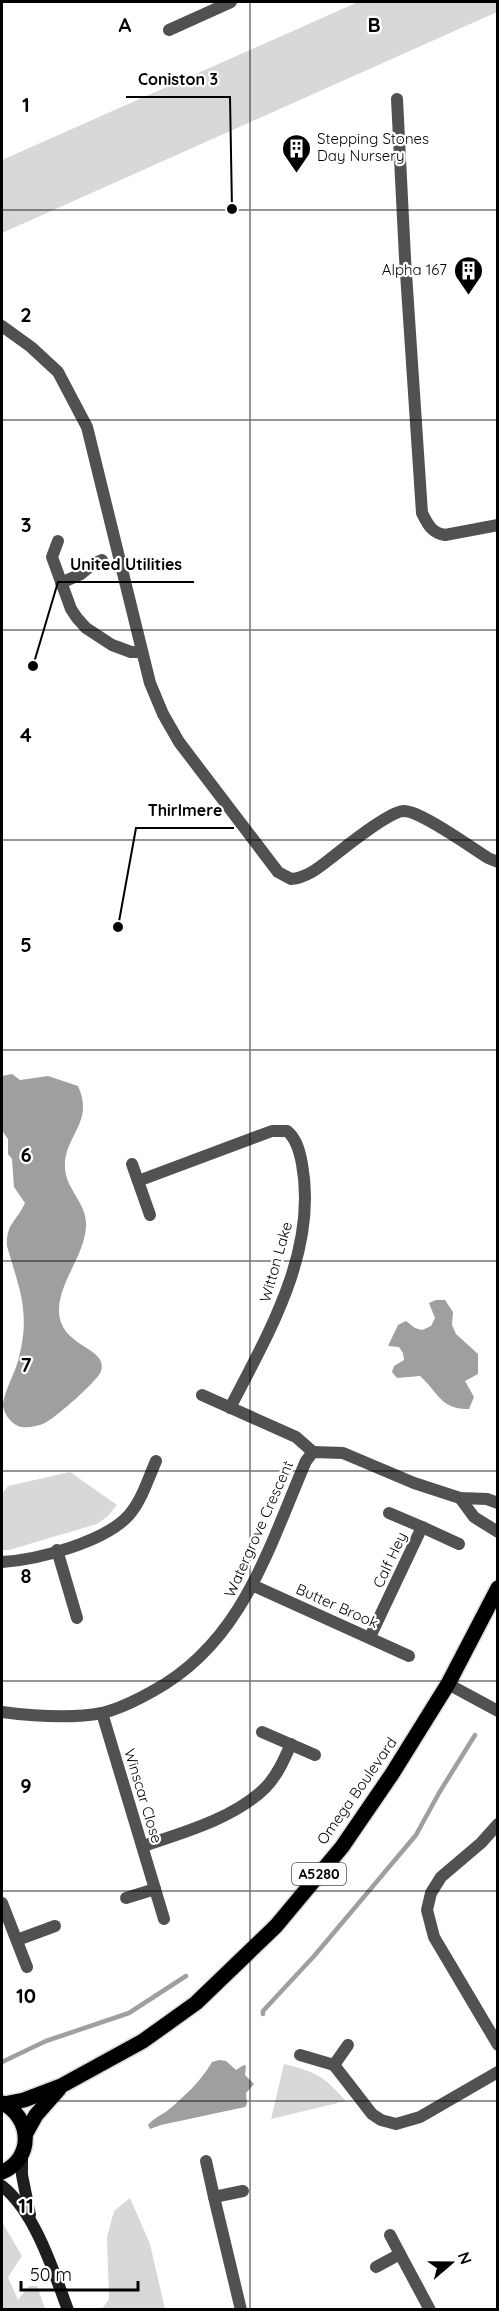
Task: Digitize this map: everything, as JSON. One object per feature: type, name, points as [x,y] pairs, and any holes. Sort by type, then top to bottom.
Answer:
[{"type":"main road","name":"Omega Boulevard","points":[[3,2104],[24,2100],[61,2086],[142,2041],[196,2003],[276,1926],[342,1847],[392,1774],[448,1684],[498,1588]]},
{"type":"main road","name":"Omega Boulevard","points":[[26,2133],[36,2115],[61,2086]]},
{"type":"main road","name":"A5280","points":[[3,2104],[15,2111],[22,2121],[26,2133],[26,2144],[22,2155]]},
{"type":"main road","points":[[2,2172],[16,2163],[22,2155]]},
{"type":"street","points":[[169,30],[231,2]]},
{"type":"street","points":[[397,99],[422,513],[436,533],[445,534],[498,525]]},
{"type":"street","points":[[2,326],[31,347],[58,372],[87,426],[150,682],[171,728],[278,872],[291,879],[303,877],[388,816],[404,811],[418,814],[498,862]]},
{"type":"street","points":[[58,541],[52,557],[70,609],[86,628],[124,650],[142,651]]},
{"type":"street","points":[[61,583],[76,577],[102,560]]},
{"type":"street","name":"Witton Lake","points":[[138,1181],[272,1131],[287,1131],[295,1141],[305,1178],[304,1221],[299,1246],[281,1306],[230,1408]]},
{"type":"street","points":[[132,1164],[150,1215]]},
{"type":"street","points":[[202,1395],[296,1437],[313,1452]]},
{"type":"street","name":"Watergrove Crescent","points":[[2,1712],[39,1716],[102,1713],[145,1695],[183,1672],[218,1639],[236,1615],[252,1585],[306,1461],[313,1452],[343,1453],[414,1483],[460,1498],[487,1499],[498,1503]]},
{"type":"street","points":[[2,1562],[20,1561],[100,1537],[117,1527],[138,1503],[156,1461]]},
{"type":"street","points":[[460,1498],[474,1517],[498,1532]]},
{"type":"street","name":"Calf Hey","points":[[389,1513],[459,1544]]},
{"type":"street","name":"Calf Hey","points":[[370,1637],[422,1527]]},
{"type":"street","points":[[57,1550],[77,1618]]},
{"type":"street","name":"Butter Brook","points":[[252,1585],[409,1656]]},
{"type":"street","points":[[448,1684],[498,1711]]},
{"type":"street","name":"Winscar Close","points":[[102,1713],[164,1919]]},
{"type":"street","points":[[262,1732],[315,1755]]},
{"type":"street","points":[[143,1846],[206,1824],[245,1803],[263,1790],[273,1779],[291,1744]]},
{"type":"street","points":[[496,2037],[434,1936],[427,1910],[430,1893],[441,1877],[481,1843],[498,1824]]},
{"type":"street","points":[[126,1898],[155,1889]]},
{"type":"street","points":[[2,1903],[27,1967]]},
{"type":"street","points":[[17,1940],[56,1926]]},
{"type":"street","points":[[334,2065],[348,2045]]},
{"type":"street","points":[[300,2055],[334,2065],[372,2114],[381,2120],[396,2124],[420,2117],[498,2072]]},
{"type":"street","points":[[22,2155],[26,2198],[33,2225],[68,2310]]},
{"type":"street","points":[[206,2161],[241,2310]]},
{"type":"street","points":[[2,2186],[33,2225]]},
{"type":"street","points":[[214,2197],[243,2191]]},
{"type":"street","points":[[390,2235],[430,2310]]},
{"type":"street","points":[[376,2267],[400,2254]]},
{"type":"shaded area","points":[[358,2],[497,2],[497,12],[2,233],[2,160]]},
{"type":"shaded area","points":[[12,1074],[20,1080],[48,1076],[78,1086],[83,1110],[69,1147],[65,1168],[69,1183],[84,1211],[86,1227],[81,1248],[64,1287],[59,1308],[61,1321],[66,1331],[98,1356],[101,1363],[98,1376],[66,1407],[45,1423],[28,1427],[12,1422],[3,1404],[18,1361],[24,1329],[22,1302],[7,1246],[10,1227],[25,1203],[14,1187],[12,1159],[8,1154],[8,1139],[3,1132],[2,1076]]},
{"type":"shaded area","points":[[445,1300],[453,1312],[452,1325],[456,1334],[478,1354],[478,1374],[465,1381],[474,1397],[469,1409],[452,1407],[446,1403],[420,1376],[397,1378],[392,1372],[394,1366],[404,1360],[399,1347],[388,1346],[398,1325],[406,1321],[422,1330],[431,1326],[435,1318],[429,1303]]},
{"type":"shaded area","points":[[70,1472],[117,1505],[108,1516],[97,1524],[9,1550],[2,1550],[2,1494],[8,1486]]},
{"type":"shaded area","points":[[226,2061],[236,2070],[246,2066],[245,2075],[254,2084],[246,2093],[245,2107],[150,2129],[148,2125],[150,2123],[186,2094],[203,2076],[212,2062]]},
{"type":"shaded area","points":[[284,2064],[319,2076],[346,2101],[271,2119]]},
{"type":"shaded area","points":[[130,2198],[150,2244],[165,2309],[102,2309],[109,2299],[107,2237],[114,2211]]},
{"type":"shaded area","points":[[2,2222],[22,2256],[8,2277],[18,2300],[29,2286],[37,2286],[45,2309],[2,2309]]},
{"type":"waterway","points":[[263,2014],[263,2011],[315,1955],[416,1835],[475,1735]]},
{"type":"waterway","points":[[2,2062],[46,2041],[129,2013],[186,1976]]},
{"type":"place","name":"Stepping Stones Day Nursery","points":[[296,174]]},
{"type":"place","name":"Coniston 3","points":[[232,209]]},
{"type":"place","name":"Alpha 167","points":[[468,296]]},
{"type":"place","name":"United Utilities","points":[[33,666]]},
{"type":"place","name":"Thirlmere","points":[[118,927]]}]
